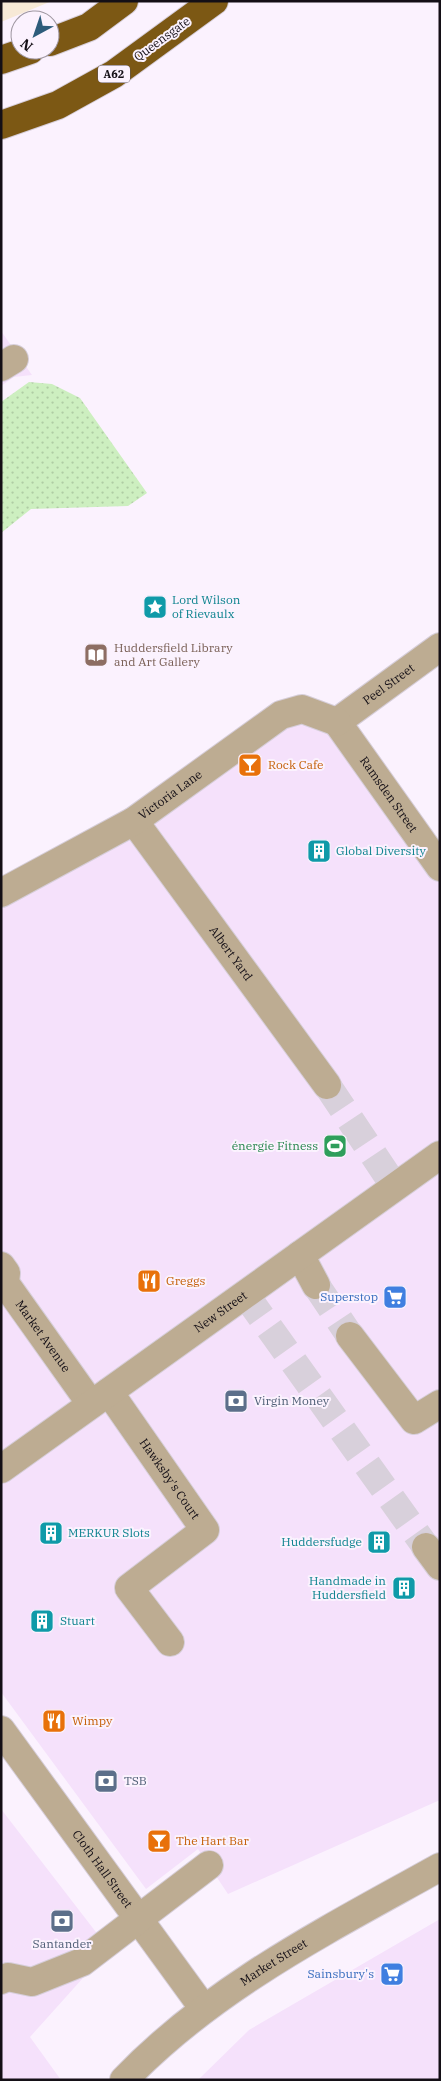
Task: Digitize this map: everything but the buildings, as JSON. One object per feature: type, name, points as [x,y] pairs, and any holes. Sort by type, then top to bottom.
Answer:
[{"type":"highway","points":[[60,38],[89,27],[124,1]]},
{"type":"highway","name":"Queensgate","points":[[1,125],[58,105],[114,74],[214,1]]},
{"type":"street","name":"Peel Street","points":[[337,722],[440,648]]},
{"type":"street","name":"Victoria Lane","points":[[1,893],[134,821],[281,716],[302,709],[337,722]]},
{"type":"street","name":"Ramsden Street","points":[[337,722],[440,867]]},
{"type":"street","name":"Albert Yard","points":[[134,821],[327,1085]]},
{"type":"street","name":"New Street","points":[[1,1469],[440,1155]]},
{"type":"street","points":[[300,1255],[316,1285]]},
{"type":"street","name":"Market Avenue","points":[[1,1266],[6,1273],[5,1283],[100,1398]]},
{"type":"street","points":[[350,1336],[414,1420],[440,1404]]},
{"type":"street","name":"Hawksby's Court","points":[[100,1398],[205,1530],[129,1588],[170,1642]]},
{"type":"street","name":"Cloth Hall Street","points":[[1,1730],[204,2010]]},
{"type":"street","points":[[1,1980],[8,1977],[32,1982],[82,1962],[209,1865]]},
{"type":"street","name":"Market Street","points":[[124,2080],[148,2054],[234,1987],[320,1934],[440,1867]]},
{"type":"shaded area","points":[[1,1],[52,1],[30,10],[10,10],[10,18],[1,22]]},
{"type":"shaded area","points":[[1,331],[32,375],[14,377],[1,386]]},
{"type":"shaded area","points":[[291,699],[330,728],[440,869],[440,1800],[228,1894],[198,1849],[146,1889],[1,1692],[1,888],[131,811]]},
{"type":"shaded area","points":[[1,1809],[109,1949],[30,2037],[61,2080],[1,2080]]},
{"type":"shaded area","name":"Sainsbury's","points":[[440,1919],[440,2080],[198,2080],[249,2030]]},
{"type":"green space","points":[[29,382],[52,384],[80,398],[147,493],[128,506],[31,509],[1,533],[1,402]]},
{"type":"tunnel","points":[[327,1085],[395,1187]]},
{"type":"tunnel","points":[[316,1285],[350,1336]]},
{"type":"tunnel","points":[[245,1294],[426,1547]]},
{"type":"place","name":"Lord Wilson of Rievaulx","points":[[155,607]]},
{"type":"place","name":"Huddersfield Library and Art Gallery","points":[[96,655]]},
{"type":"place","name":"Rock Cafe","points":[[250,765]]},
{"type":"place","name":"Global Diversity","points":[[319,851]]},
{"type":"place","name":"énergie Fitness","points":[[335,1146]]},
{"type":"place","name":"Greggs","points":[[149,1281]]},
{"type":"place","name":"Superstop","points":[[395,1297]]},
{"type":"place","name":"Virgin Money","points":[[236,1401]]},
{"type":"place","name":"MERKUR Slots","points":[[51,1533]]},
{"type":"place","name":"Huddersfudge","points":[[379,1542]]},
{"type":"place","name":"Handmade in Huddersfield","points":[[404,1588]]},
{"type":"place","name":"Stuart","points":[[42,1621]]},
{"type":"place","name":"Wimpy","points":[[54,1721]]},
{"type":"place","name":"TSB","points":[[106,1781]]},
{"type":"place","name":"The Hart Bar","points":[[159,1841]]},
{"type":"place","name":"Santander","points":[[62,1921]]},
{"type":"place","name":"Sainsbury's","points":[[392,1974]]}]
